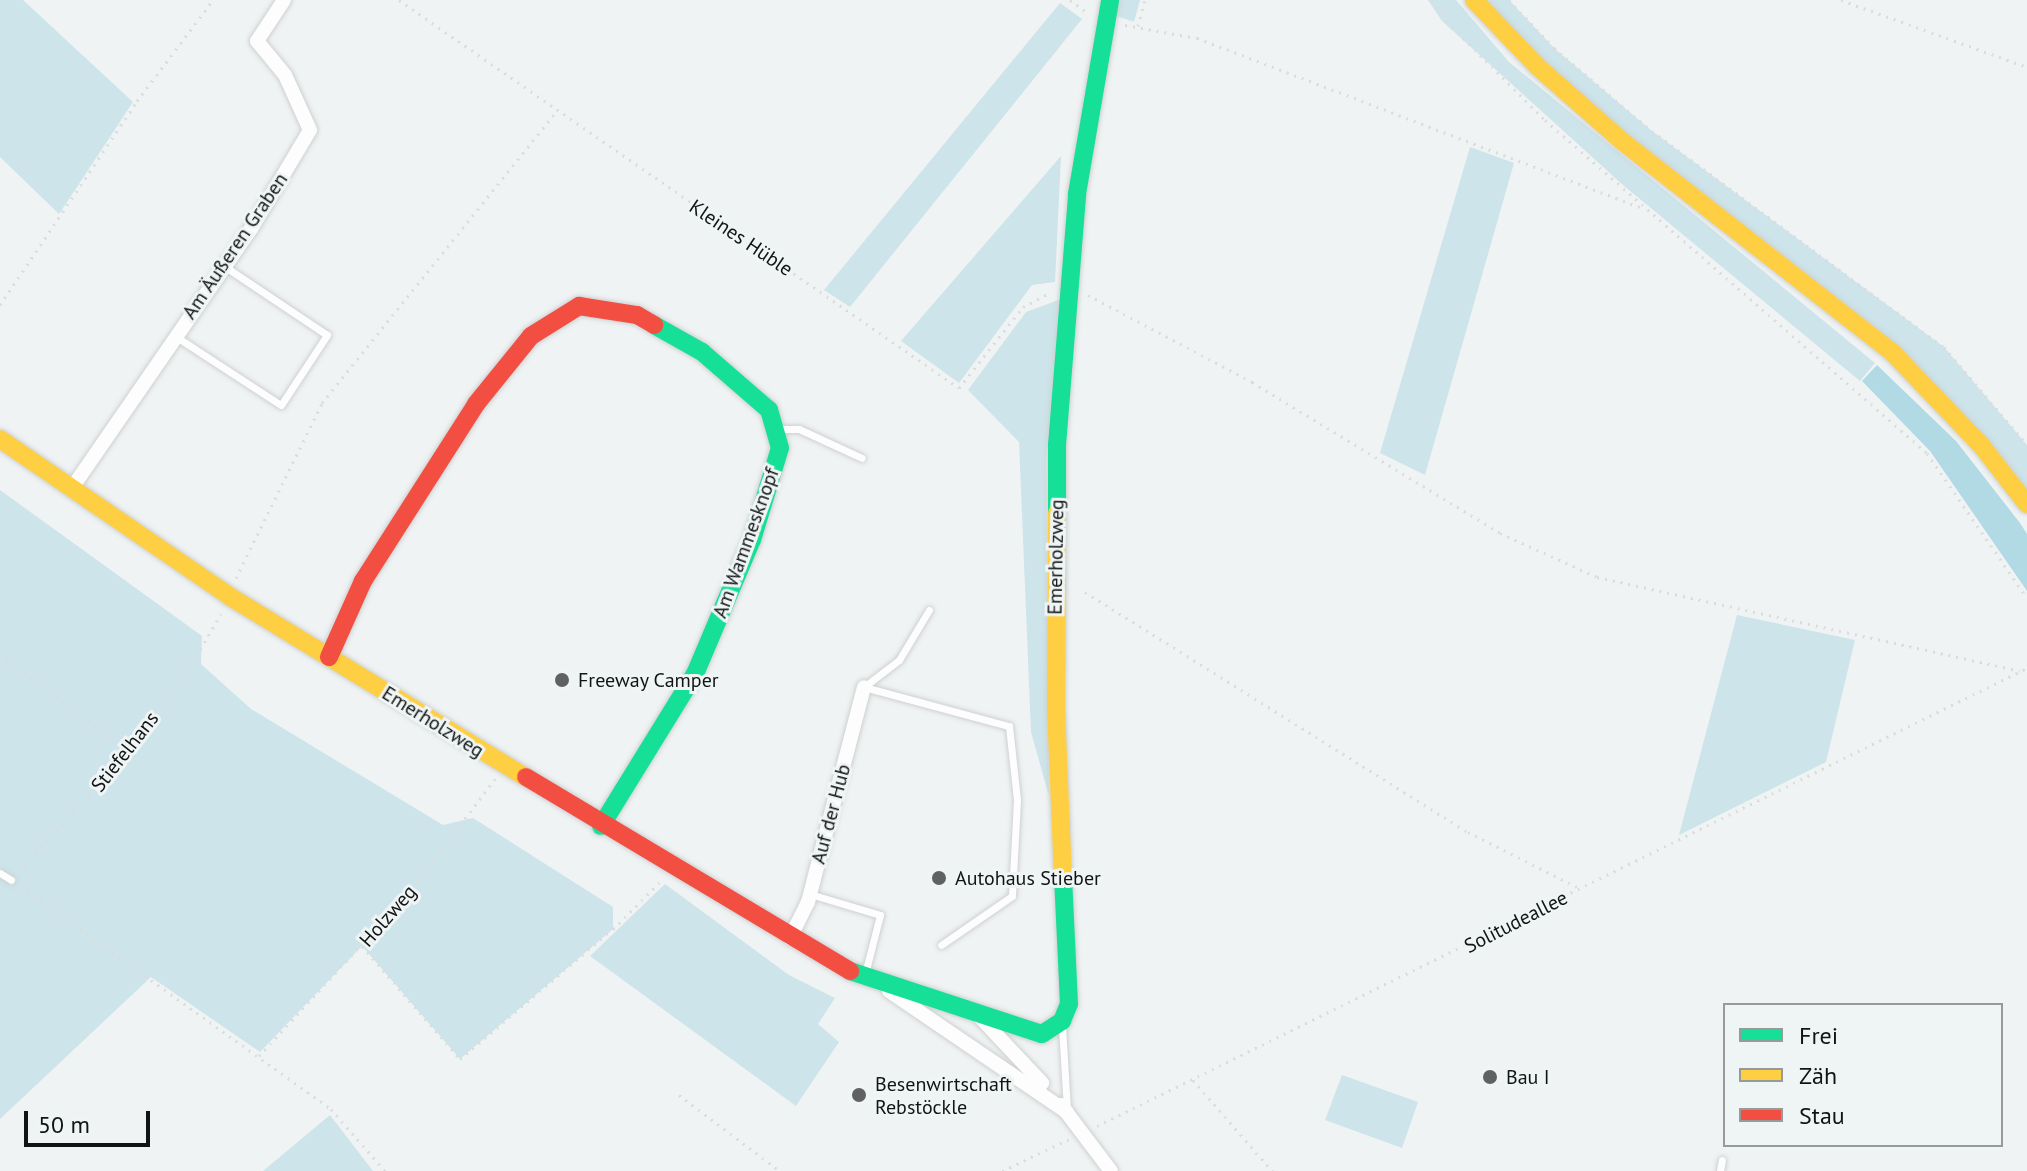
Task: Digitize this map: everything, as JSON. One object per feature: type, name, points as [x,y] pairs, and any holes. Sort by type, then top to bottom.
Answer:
[{"type":"street","name":"Am Äußeren Graben","points":[[72,488],[224,266],[310,130],[285,75],[257,41],[284,0]]},
{"type":"street","name":"Emerholzweg","points":[[872,981],[974,1011],[1029,1033],[1042,1034],[1062,1021],[1069,1004],[1055,601],[1067,290],[1090,99],[1110,0]]},
{"type":"street","points":[[1474,0],[1538,67],[1623,142],[1892,352],[1981,445],[2027,504]]},
{"type":"street","points":[[329,657],[363,581],[476,404],[531,336],[579,306],[637,315],[702,352],[769,410],[776,429]]},
{"type":"street","name":"Am Wammesknopf","points":[[601,826],[695,674],[713,634],[752,540],[780,448],[776,429]]},
{"type":"street","name":"Emerholzweg","points":[[0,439],[229,596],[672,870],[872,981],[1067,1112]]},
{"type":"street","name":"Auf der Hub","points":[[790,938],[810,894],[864,687]]},
{"type":"street","name":"Emerholzweg","points":[[974,1011],[1067,1112],[1111,1171]]},
{"type":"lane","points":[[175,336],[281,405],[327,335],[224,266]]},
{"type":"lane","points":[[776,429],[799,429],[862,458]]},
{"type":"lane","points":[[864,687],[899,660],[929,610]]},
{"type":"lane","points":[[864,687],[1009,726],[1017,800],[1012,896],[941,945]]},
{"type":"lane","points":[[0,873],[11,880]]},
{"type":"lane","points":[[810,894],[880,915],[872,981]]},
{"type":"lane","points":[[1062,1021],[1067,1112]]},
{"type":"lane","points":[[1720,1171],[1722,1160]]},
{"type":"path","points":[[0,305],[137,101],[213,0]]},
{"type":"path","name":"Kleines Hüble","points":[[399,0],[556,112],[959,388],[1023,307],[1039,294],[1067,290]]},
{"type":"path","points":[[1070,0],[1106,22],[1197,38],[1648,210]]},
{"type":"path","points":[[1138,26],[1145,0]]},
{"type":"path","points":[[1432,0],[1446,21],[1545,120],[1927,453],[2027,598]]},
{"type":"path","points":[[1509,0],[1554,48],[1652,131],[1944,347],[2027,445]]},
{"type":"path","points":[[1841,0],[2027,67]]},
{"type":"path","name":"Stiefelhans","points":[[11,880],[127,752],[188,670],[229,596],[322,403],[556,112]]},
{"type":"path","points":[[1067,290],[1098,299],[1252,382],[1500,533],[1597,577],[2020,671]]},
{"type":"path","points":[[1085,592],[1468,832],[1581,889]]},
{"type":"path","points":[[0,653],[127,752]]},
{"type":"path","name":"Solitudeallee","points":[[1002,1171],[2027,668]]},
{"type":"path","name":"Holzweg","points":[[259,1056],[407,895],[504,766]]},
{"type":"path","points":[[362,946],[460,1059],[613,929],[672,870]]},
{"type":"path","points":[[11,880],[331,1109],[385,1171]]},
{"type":"path","points":[[1193,1079],[1272,1171]]},
{"type":"path","points":[[679,1095],[780,1171]]},
{"type":"shaded area","points":[[0,0],[23,0],[133,102],[59,214],[0,157]]},
{"type":"shaded area","points":[[1118,0],[1140,0],[1134,22],[1114,15]]},
{"type":"shaded area","points":[[1428,0],[1456,0],[1509,62],[1875,363],[1860,381],[1623,185],[1442,21]]},
{"type":"shaded area","points":[[1474,0],[1509,0],[1554,48],[1652,131],[1944,347],[2027,445],[2027,504],[1935,394],[1623,142]]},
{"type":"shaded area","points":[[1060,3],[1082,19],[850,307],[824,290]]},
{"type":"shaded area","points":[[1470,147],[1514,163],[1425,475],[1380,453]]},
{"type":"shaded area","points":[[1061,156],[1055,282],[1032,285],[959,383],[901,341]]},
{"type":"shaded area","points":[[1061,299],[1046,458],[1049,796],[1031,732],[1019,442],[968,390],[1026,312]]},
{"type":"shaded area","points":[[1877,365],[1956,441],[2020,523],[2027,534],[2027,591],[1930,451],[1862,381]]},
{"type":"shaded area","points":[[0,490],[202,636],[201,664],[251,709],[443,825],[473,818],[613,907],[613,929],[460,1059],[362,946],[260,1052],[151,977],[0,1119]]},
{"type":"shaded area","points":[[1737,615],[1855,640],[1826,762],[1679,835]]},
{"type":"shaded area","points":[[665,884],[789,975],[835,998],[818,1024],[839,1042],[796,1106],[590,956]]},
{"type":"shaded area","points":[[1342,1075],[1418,1102],[1402,1148],[1325,1120]]},
{"type":"shaded area","points":[[330,1115],[373,1171],[263,1171]]},
{"type":"traffic: fast","points":[[1057,513],[1057,445],[1077,194],[1110,0]]},
{"type":"traffic: fast","points":[[601,826],[695,674],[752,540],[780,448],[769,410],[702,352],[654,325]]},
{"type":"traffic: fast","points":[[850,971],[1042,1034],[1062,1021],[1069,1004],[1063,877]]},
{"type":"traffic: slow","points":[[1474,0],[1538,67],[1623,142],[1892,352],[1981,445],[2027,504]]},
{"type":"traffic: slow","points":[[0,439],[229,596],[526,777]]},
{"type":"traffic: slow","points":[[1057,513],[1056,710],[1063,877]]},
{"type":"traffic: jam","points":[[329,657],[363,581],[476,404],[531,336],[579,306],[637,315],[654,325]]},
{"type":"traffic: jam","points":[[526,777],[850,971]]},
{"type":"place","name":"Freeway Camper","points":[[562,680]]},
{"type":"place","name":"Autohaus Stieber","points":[[939,878]]},
{"type":"place","name":"Bau I","points":[[1490,1077]]},
{"type":"place","name":"Besenwirtschaft Rebstöckle","points":[[859,1095]]}]
